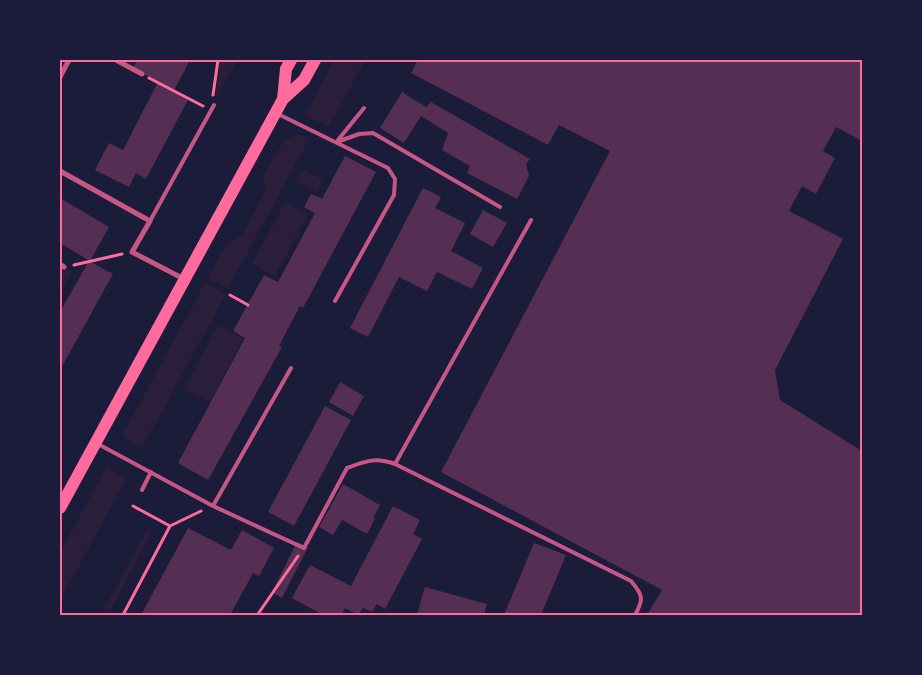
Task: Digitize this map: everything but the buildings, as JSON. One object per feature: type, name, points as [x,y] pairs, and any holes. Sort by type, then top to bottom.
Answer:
[{"type":"main road","points":[[284,99],[286,70],[291,60]]},
{"type":"main road","points":[[60,508],[276,113],[284,99],[304,80],[315,60]]},
{"type":"street","points":[[60,78],[69,60]]},
{"type":"street","points":[[116,60],[142,74]]},
{"type":"street","points":[[60,172],[150,221],[132,252],[185,280]]},
{"type":"lane","points":[[150,221],[214,105]]},
{"type":"lane","points":[[337,142],[364,108]]},
{"type":"lane","points":[[276,113],[388,168],[395,179],[394,195],[335,301]]},
{"type":"lane","points":[[337,142],[359,134],[373,133],[500,207]]},
{"type":"lane","points":[[395,464],[531,220]]},
{"type":"lane","points":[[213,506],[290,368]]},
{"type":"lane","points":[[96,443],[213,506],[304,548],[347,468],[367,461],[381,459],[395,464],[631,581],[640,591],[642,602],[635,615]]},
{"type":"lane","points":[[142,490],[152,472]]},
{"type":"path","points":[[142,74],[212,110],[218,60]]},
{"type":"path","points":[[62,266],[132,252]]},
{"type":"path","points":[[230,294],[248,305]]},
{"type":"path","points":[[133,506],[170,526]]},
{"type":"path","points":[[123,615],[170,526],[213,506]]},
{"type":"path","points":[[260,615],[258,614],[304,548]]},
{"type":"shaded area","points":[[220,60],[237,60],[215,101]]},
{"type":"shaded area","points":[[334,60],[365,60],[329,127],[305,116]]},
{"type":"shaded area","points":[[294,135],[300,135],[309,139],[228,289],[208,278],[226,245],[243,234],[267,188],[263,176],[283,142]]},
{"type":"shaded area","points":[[303,169],[323,180],[317,192],[296,181]]},
{"type":"shaded area","points":[[285,202],[308,215],[275,276],[252,264]]},
{"type":"shaded area","points":[[65,267],[72,271],[60,294],[60,276]]},
{"type":"shaded area","points":[[205,283],[226,294],[145,443],[139,447],[123,437],[123,434]]},
{"type":"shaded area","points":[[218,325],[243,339],[210,402],[184,389]]},
{"type":"shaded area","points":[[108,468],[125,478],[125,481],[60,601],[60,553],[105,469]]},
{"type":"shaded area","points":[[148,528],[153,530],[109,612],[104,609]]}]
